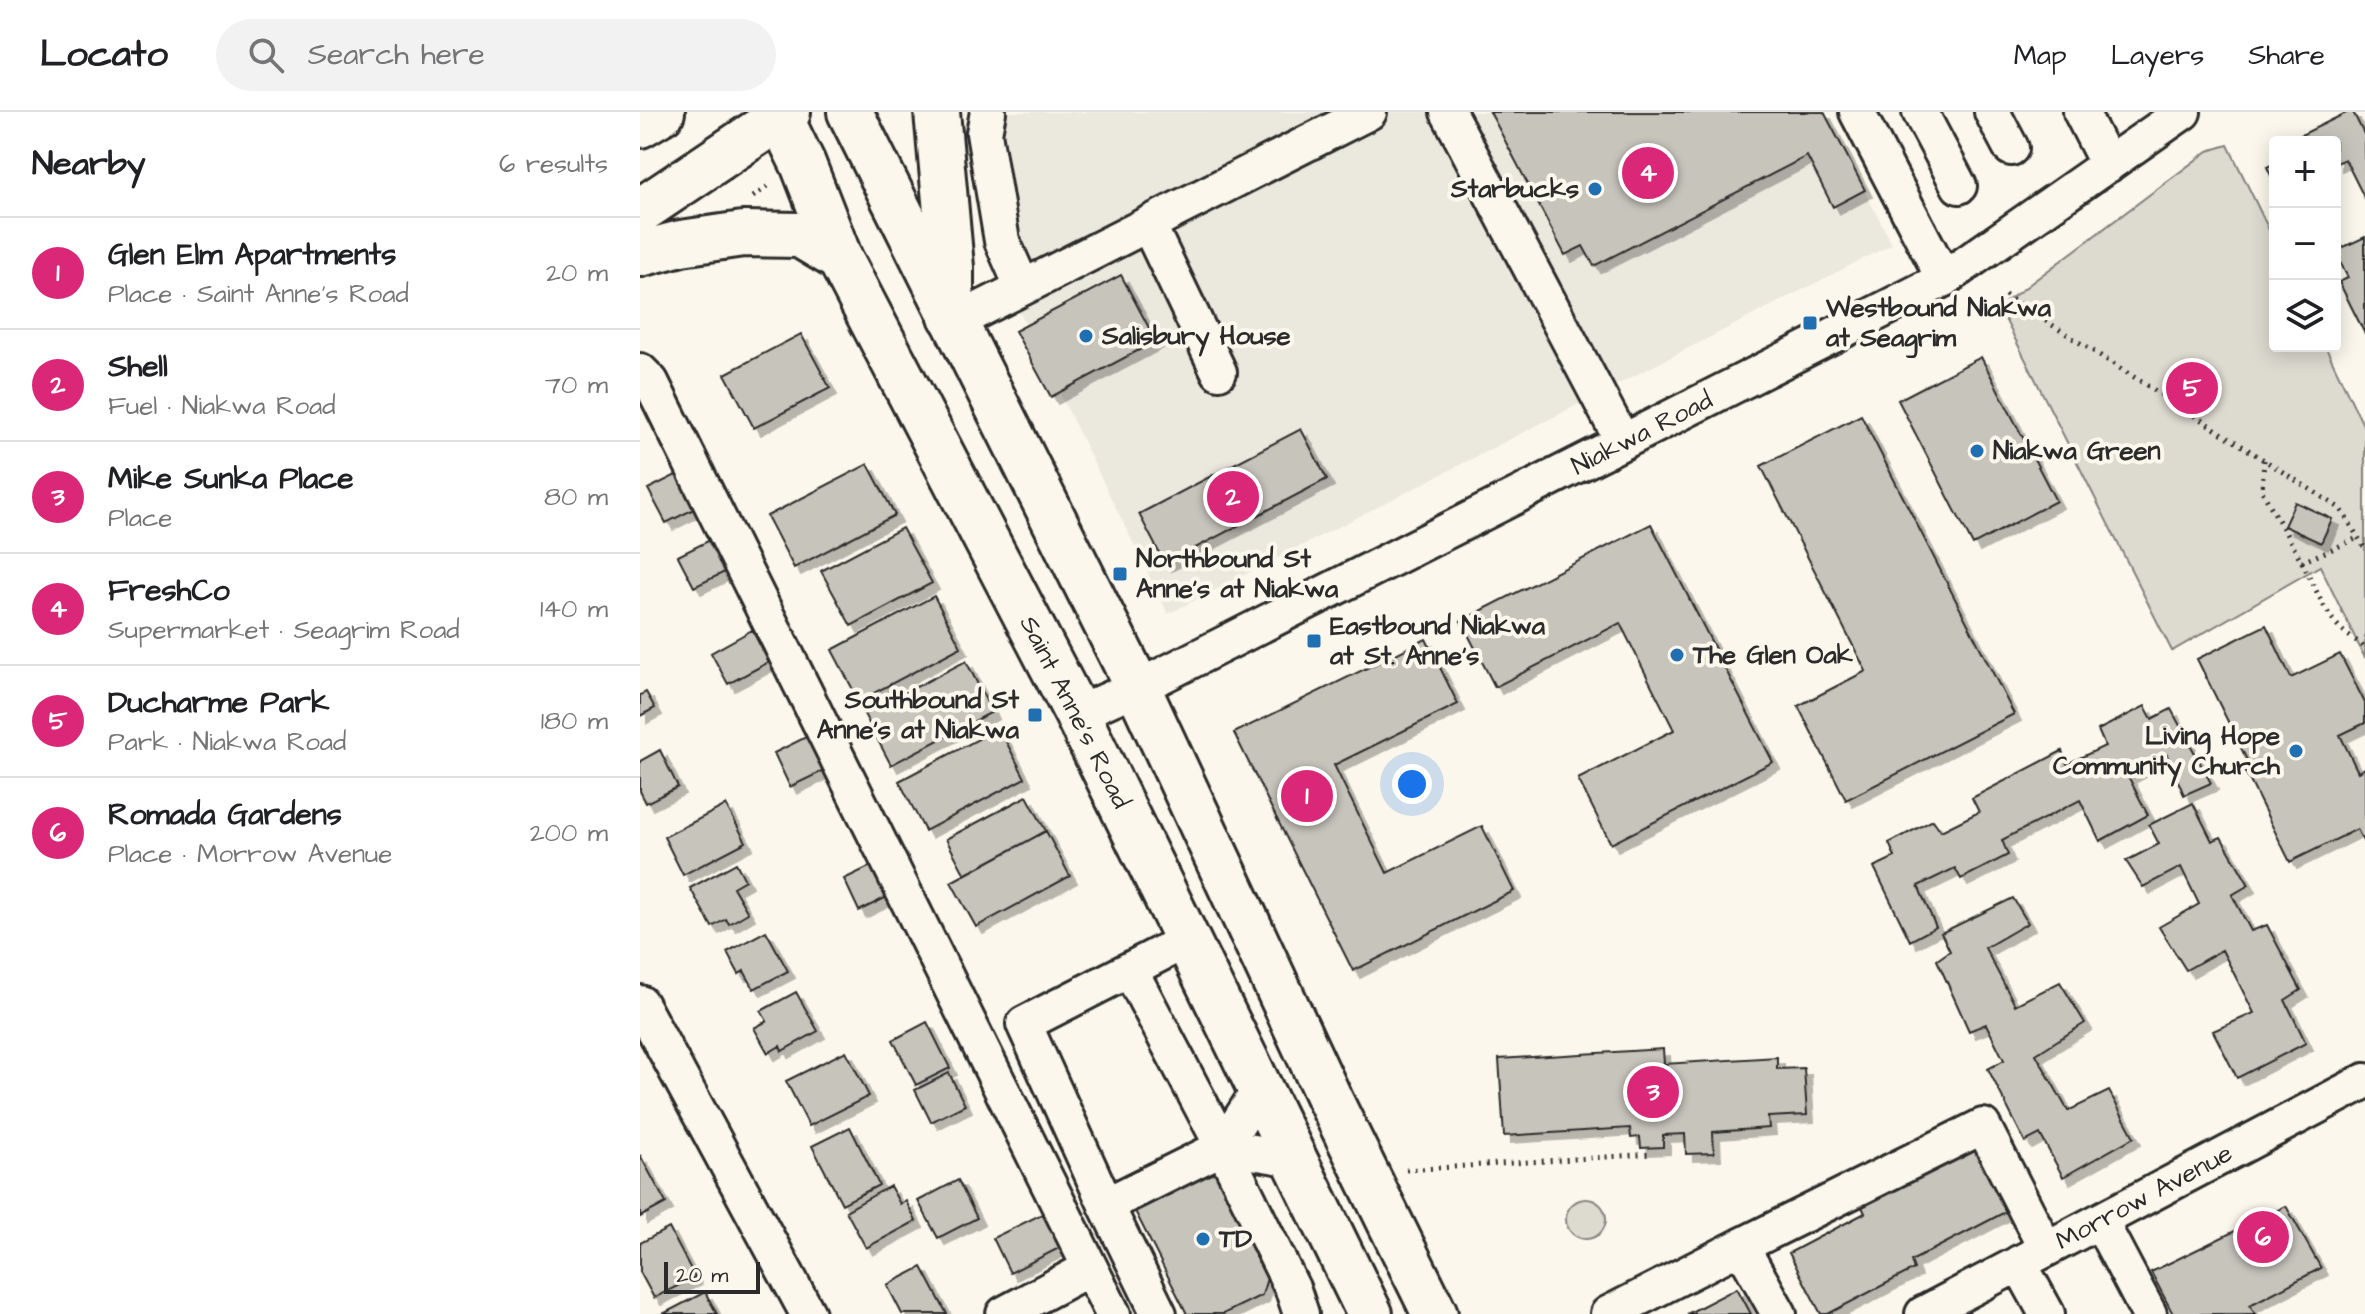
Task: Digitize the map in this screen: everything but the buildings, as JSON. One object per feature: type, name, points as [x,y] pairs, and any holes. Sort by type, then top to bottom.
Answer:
[{"type":"main road","points":[[640,125],[662,112]]},
{"type":"main road","points":[[850,112],[1138,688],[1430,1311]]},
{"type":"main road","points":[[937,112],[953,319]]},
{"type":"main road","points":[[640,211],[782,114]]},
{"type":"main road","name":"Saint Anne's Road","points":[[782,114],[840,259],[1077,714],[1370,1314]]},
{"type":"main road","points":[[640,254],[681,243],[743,234],[800,235],[840,259]]},
{"type":"main road","points":[[1260,1089],[1289,1085],[1309,1090],[1331,1102]]},
{"type":"street","points":[[988,112],[984,133],[1002,241],[1022,286]]},
{"type":"street","points":[[953,319],[1369,112]]},
{"type":"street","points":[[1448,112],[1623,442]]},
{"type":"street","points":[[1857,112],[1944,279]]},
{"type":"street","points":[[1920,112],[1959,186]]},
{"type":"street","points":[[1992,112],[2011,148]]},
{"type":"street","points":[[2081,112],[2108,165]]},
{"type":"street","name":"Niakwa Road","points":[[1077,714],[1138,688],[1944,279],[2183,112]]},
{"type":"street","points":[[1148,224],[1219,372]]},
{"type":"street","points":[[640,371],[651,382],[1113,1314]]},
{"type":"street","points":[[1159,1314],[1024,1024],[1187,940]]},
{"type":"street","points":[[1130,970],[1223,1147],[1293,1290],[1301,1314]]},
{"type":"street","points":[[640,1003],[808,1314]]},
{"type":"street","name":"Morrow Avenue","points":[[1923,1314],[2365,1081]]},
{"type":"street","points":[[1106,1205],[1223,1147],[1260,1089]]},
{"type":"street","points":[[1608,1314],[1983,1126],[2033,1256],[2047,1314]]},
{"type":"street","points":[[1223,1147],[1294,1159]]},
{"type":"street","points":[[2100,1221],[2149,1314]]},
{"type":"street","points":[[1741,1246],[1779,1314]]},
{"type":"street","points":[[1004,1314],[1090,1268]]},
{"type":"path","points":[[2005,295],[2341,509],[2365,549]]},
{"type":"path","points":[[2264,460],[2262,491],[2325,607],[2341,630],[2365,650]]},
{"type":"path","points":[[2302,562],[2358,538]]},
{"type":"path","points":[[1406,1170],[1652,1154]]},
{"type":"shaded area","points":[[980,112],[1824,112],[1892,244],[1168,614],[999,270]]},
{"type":"shaded area","points":[[2228,145],[2269,230],[2269,352],[2328,352],[2365,429],[2365,658],[2320,566],[2172,651],[1999,307],[2208,151]]},
{"type":"shaded area","points":[[1586,1199],[1600,1205],[1606,1219],[1600,1233],[1586,1239],[1572,1233],[1566,1219],[1572,1205]]},
{"type":"place","name":"FreshCo","points":[[1648,173]]},
{"type":"place","name":"Starbucks","points":[[1595,189]]},
{"type":"place","name":"Westbound Niakwa at Seagrim","points":[[1810,323]]},
{"type":"place","name":"Salisbury House","points":[[1086,336]]},
{"type":"place","name":"Ducharme Park","points":[[2192,388]]},
{"type":"place","name":"Niakwa Green","points":[[1977,451]]},
{"type":"place","name":"Shell","points":[[1233,497]]},
{"type":"place","name":"Northbound St Anne's at Niakwa","points":[[1120,574]]},
{"type":"place","name":"Eastbound Niakwa at St. Anne's","points":[[1314,641]]},
{"type":"place","name":"The Glen Oak","points":[[1677,655]]},
{"type":"place","name":"Southbound St Anne's at Niakwa","points":[[1035,715]]},
{"type":"place","name":"Living Hope Community Church","points":[[2296,751]]},
{"type":"place","name":"Glen Elm Apartments","points":[[1307,796]]},
{"type":"place","name":"Mike Sunka Place","points":[[1653,1092]]},
{"type":"place","name":"Romada Gardens","points":[[2263,1237]]},
{"type":"place","name":"TD","points":[[1203,1239]]}]
